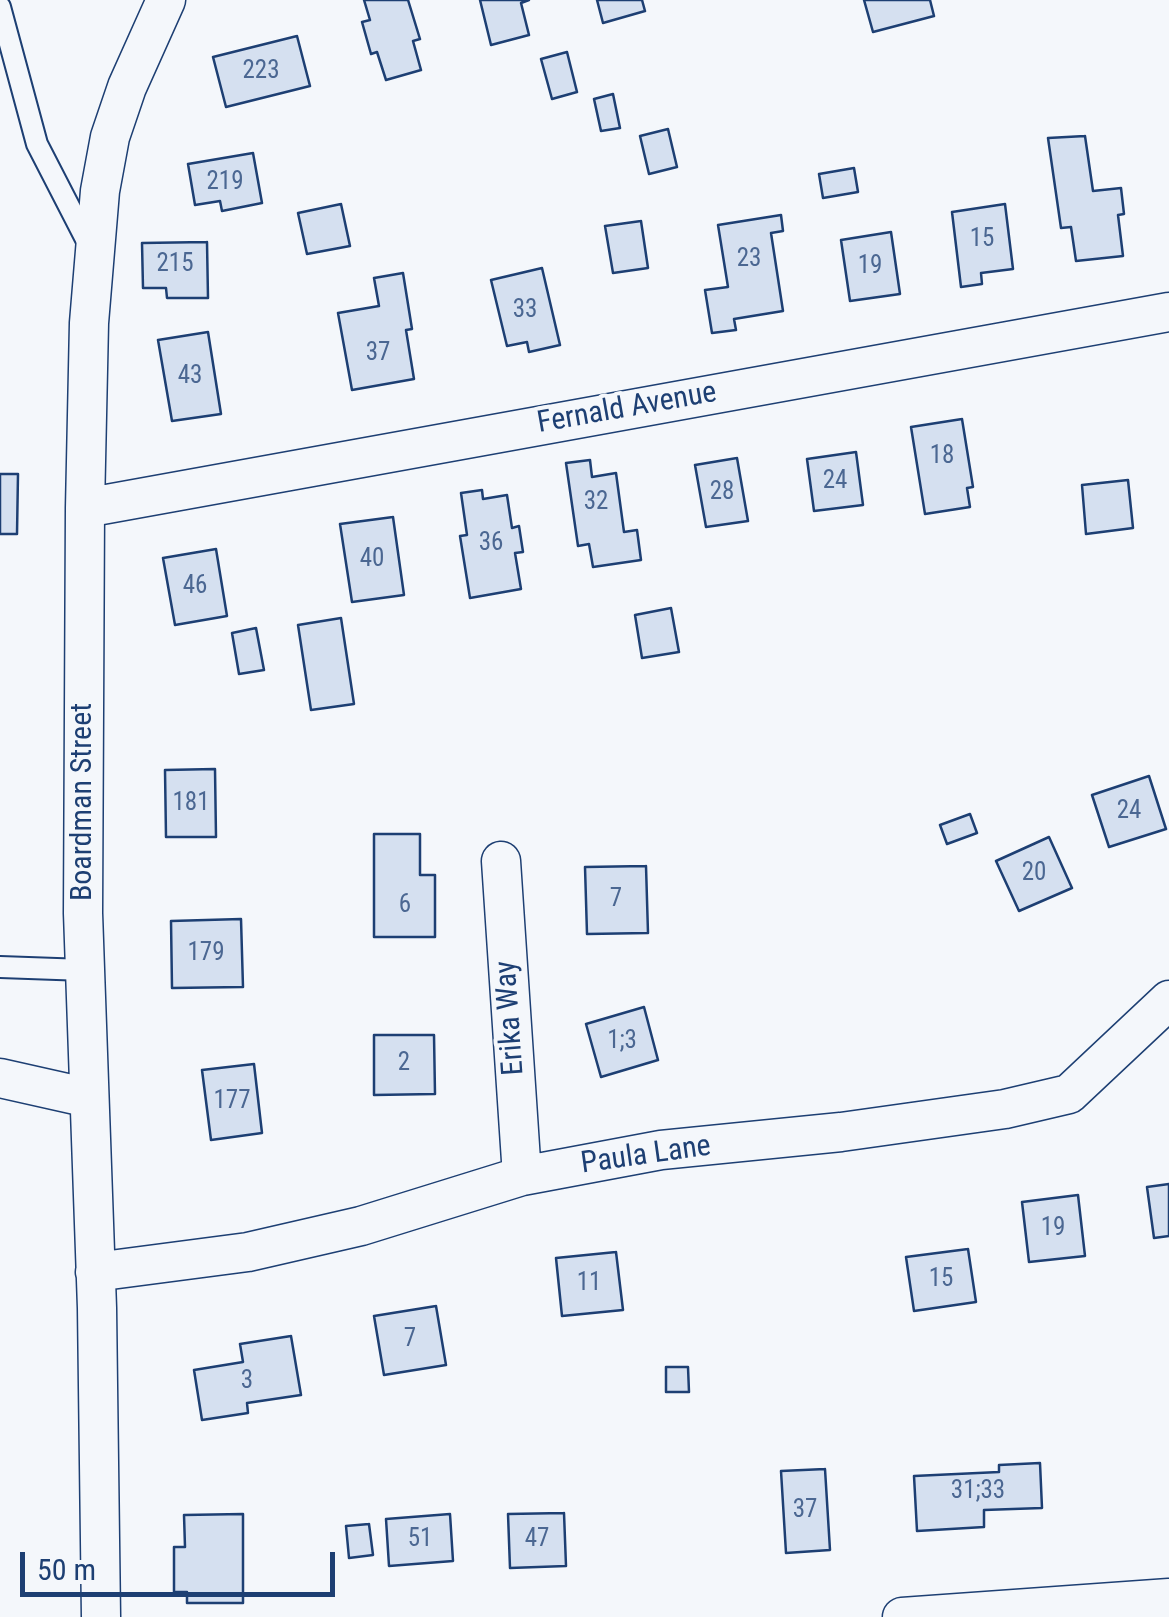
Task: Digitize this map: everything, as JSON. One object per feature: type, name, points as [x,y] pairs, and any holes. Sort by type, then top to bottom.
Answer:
[{"type":"street","name":"Boardman Street","points":[[101,1617],[83,874],[85,508],[94,253],[110,138],[126,87],[166,0]]},
{"type":"street","name":"Fernald Avenue","points":[[85,508],[1169,312]]},
{"type":"street","name":"Erika Way","points":[[500,861],[522,1176]]},
{"type":"street","name":"Paula Lane","points":[[95,1272],[248,1252],[361,1226],[522,1176],[661,1150],[841,1132],[986,1112],[1069,1094],[1169,1000]]},
{"type":"street","points":[[0,1078],[90,1098]]},
{"type":"street","points":[[902,1617],[1169,1598]]},
{"type":"lane","points":[[0,7],[38,144],[94,253]]},
{"type":"lane","points":[[0,966],[85,970]]},
{"type":"building","points":[[364,0],[408,0],[420,39],[413,41],[421,70],[386,80],[377,52],[371,54],[362,22],[370,20]]},
{"type":"building","points":[[480,0],[529,0],[521,3],[529,35],[491,45]]},
{"type":"building","points":[[597,0],[642,0],[645,11],[603,23]]},
{"type":"building","points":[[864,0],[930,0],[934,16],[873,32]]},
{"type":"building","points":[[297,36],[310,86],[226,107],[213,57]]},
{"type":"building","points":[[567,52],[577,92],[552,99],[541,59]]},
{"type":"building","points":[[613,94],[620,128],[601,131],[594,99]]},
{"type":"building","points":[[668,129],[677,167],[649,174],[640,136]]},
{"type":"building","points":[[1085,136],[1093,191],[1121,188],[1124,214],[1118,215],[1123,256],[1076,261],[1071,227],[1061,228],[1048,138]]},
{"type":"building","points":[[253,153],[262,203],[222,211],[220,201],[195,205],[188,164]]},
{"type":"building","points":[[854,168],[858,192],[823,198],[819,174]]},
{"type":"building","points":[[341,204],[350,246],[307,254],[298,213]]},
{"type":"building","points":[[1005,204],[1013,269],[981,273],[982,284],[961,287],[952,212]]},
{"type":"building","points":[[781,215],[783,231],[771,233],[783,311],[734,319],[736,330],[712,333],[705,290],[728,287],[718,225]]},
{"type":"building","points":[[641,221],[648,268],[613,273],[605,226]]},
{"type":"building","points":[[891,232],[900,294],[850,301],[841,240]]},
{"type":"building","points":[[207,242],[208,298],[167,298],[166,288],[143,288],[142,243]]},
{"type":"building","points":[[542,268],[560,345],[529,352],[527,342],[507,346],[491,280]]},
{"type":"building","points":[[403,273],[412,329],[406,330],[414,379],[352,390],[338,313],[379,306],[374,278]]},
{"type":"building","points":[[208,332],[221,414],[172,421],[158,340]]},
{"type":"building","points":[[962,419],[973,487],[967,488],[970,507],[925,514],[911,427]]},
{"type":"building","points":[[856,452],[863,505],[814,511],[807,459]]},
{"type":"building","points":[[737,458],[748,521],[706,527],[695,465]]},
{"type":"building","points":[[590,460],[592,477],[616,473],[624,532],[637,530],[641,560],[593,567],[589,544],[578,546],[566,463]]},
{"type":"building","points":[[0,474],[18,474],[17,534],[0,534]]},
{"type":"building","points":[[1128,480],[1133,528],[1086,534],[1082,485]]},
{"type":"building","points":[[482,490],[483,499],[507,495],[512,528],[519,526],[523,552],[515,553],[521,589],[470,598],[460,536],[467,535],[461,493]]},
{"type":"building","points":[[393,517],[404,595],[352,602],[340,524]]},
{"type":"building","points":[[216,549],[227,616],[175,625],[163,558]]},
{"type":"building","points":[[671,608],[679,652],[642,658],[635,615]]},
{"type":"building","points":[[341,618],[354,704],[311,710],[298,625]]},
{"type":"building","points":[[256,628],[264,670],[239,674],[232,633]]},
{"type":"building","points":[[215,769],[216,837],[166,837],[165,770]]},
{"type":"building","points":[[1149,776],[1166,829],[1109,847],[1092,795]]},
{"type":"building","points":[[970,814],[977,833],[947,844],[940,825]]},
{"type":"building","points":[[374,834],[420,834],[420,875],[435,875],[435,937],[374,937]]},
{"type":"building","points":[[1049,837],[1072,888],[1019,911],[996,861]]},
{"type":"building","points":[[646,866],[648,933],[587,934],[585,867]]},
{"type":"building","points":[[241,919],[243,987],[172,988],[171,921]]},
{"type":"building","points":[[644,1007],[658,1060],[601,1077],[586,1024]]},
{"type":"building","points":[[374,1035],[434,1035],[435,1094],[374,1095]]},
{"type":"building","points":[[254,1064],[262,1133],[211,1140],[202,1070]]},
{"type":"building","points":[[1169,1184],[1169,1236],[1154,1238],[1147,1187]]},
{"type":"building","points":[[1078,1195],[1085,1256],[1029,1262],[1022,1202]]},
{"type":"building","points":[[968,1249],[976,1302],[914,1311],[906,1257]]},
{"type":"building","points":[[616,1252],[623,1310],[562,1316],[556,1258]]},
{"type":"building","points":[[436,1306],[446,1365],[384,1375],[374,1316]]},
{"type":"building","points":[[291,1336],[301,1395],[247,1403],[248,1413],[202,1420],[194,1370],[243,1362],[240,1344]]},
{"type":"building","points":[[666,1367],[688,1367],[689,1392],[666,1392]]},
{"type":"building","points":[[1040,1463],[1042,1508],[984,1510],[984,1527],[917,1531],[914,1476],[999,1472],[999,1465]]},
{"type":"building","points":[[825,1469],[830,1550],[786,1553],[781,1471]]},
{"type":"building","points":[[564,1513],[566,1566],[510,1568],[508,1514]]},
{"type":"building","points":[[243,1514],[243,1603],[187,1603],[187,1592],[174,1592],[174,1547],[185,1547],[184,1515]]},
{"type":"building","points":[[450,1514],[453,1561],[389,1566],[386,1519]]},
{"type":"building","points":[[369,1524],[373,1555],[349,1558],[346,1526]]}]
